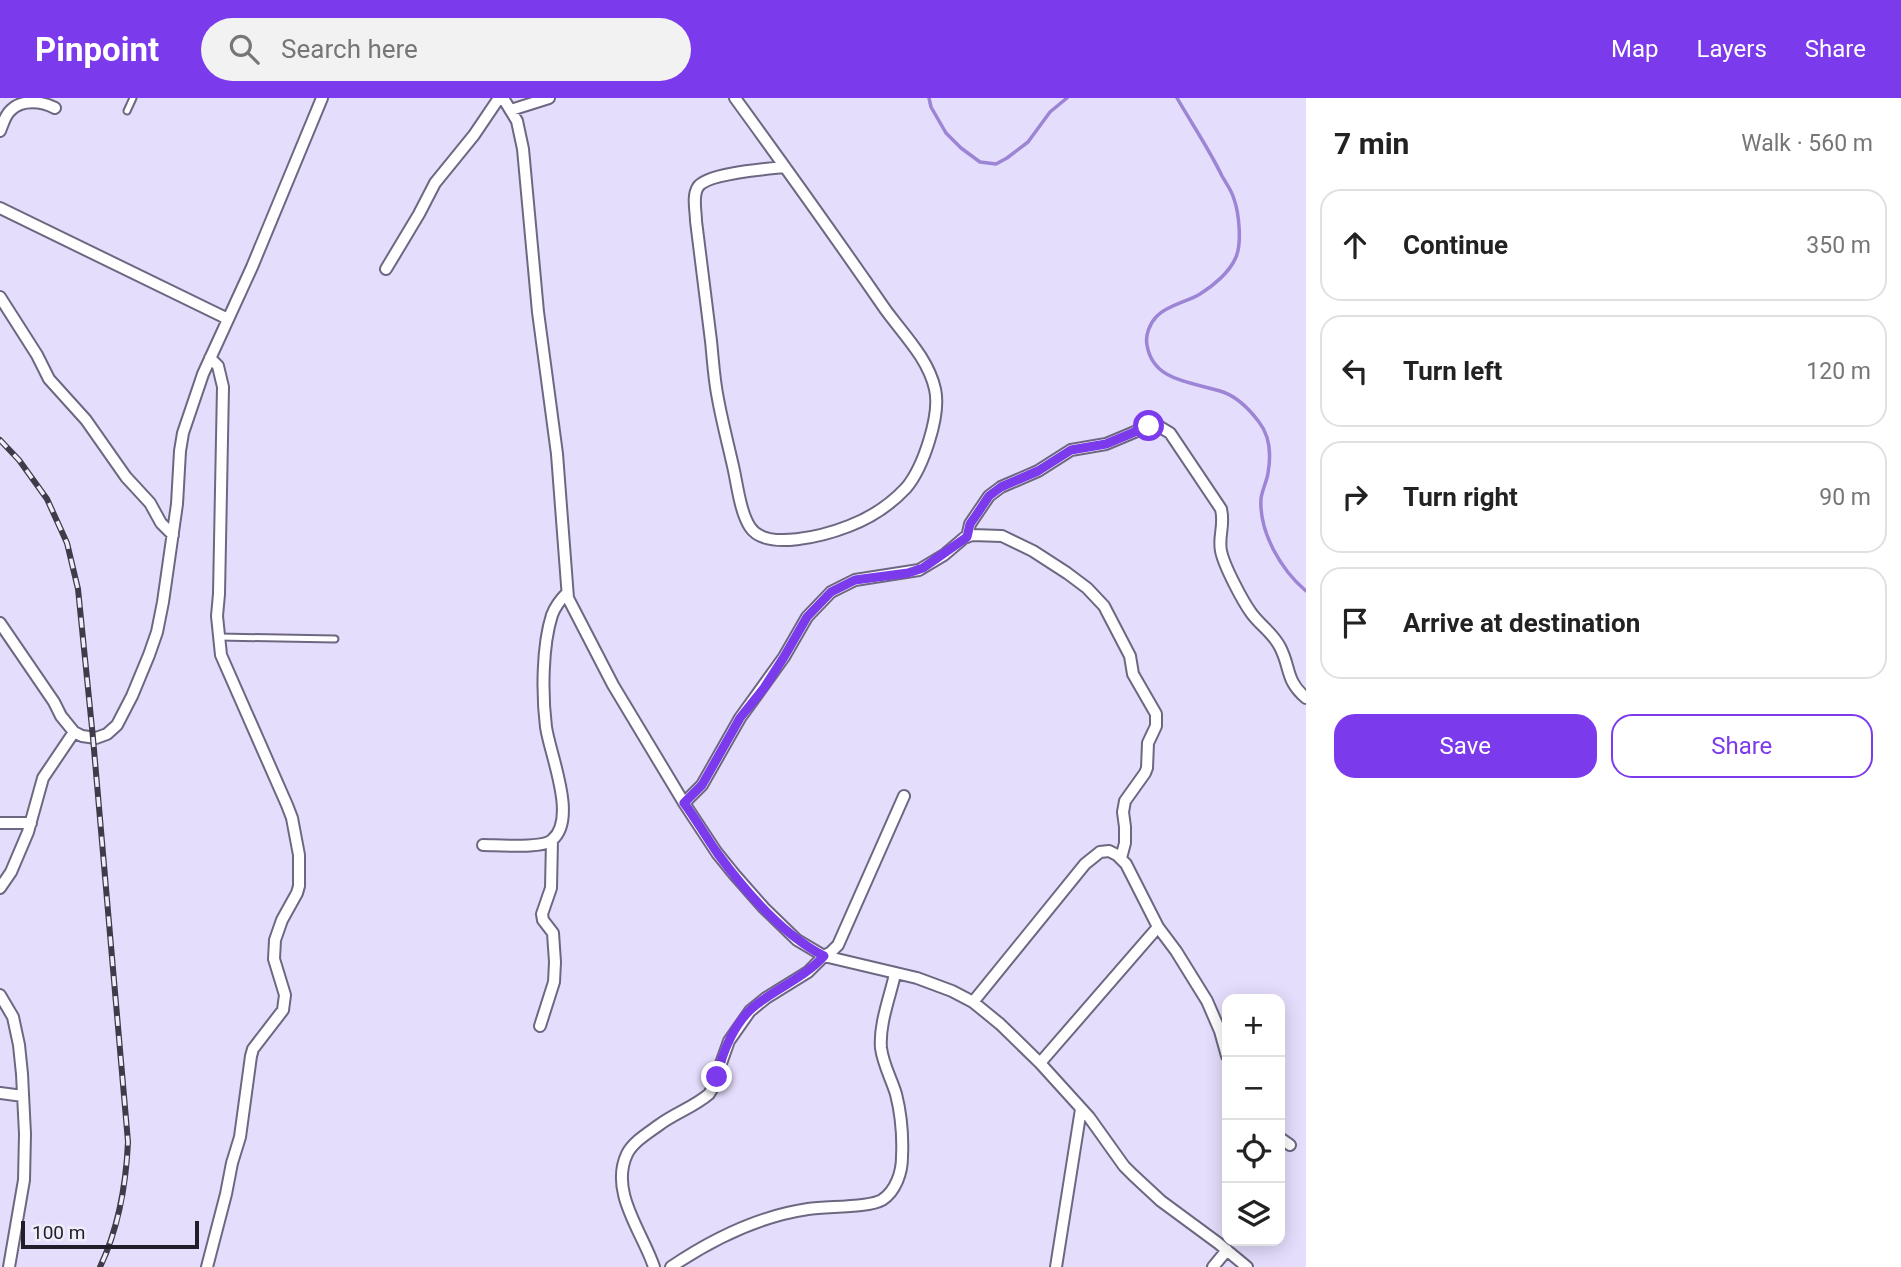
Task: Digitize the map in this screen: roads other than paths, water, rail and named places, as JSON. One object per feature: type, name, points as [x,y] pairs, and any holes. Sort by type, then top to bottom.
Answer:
[{"type":"street","points":[[0,623],[74,732],[96,738],[109,733],[120,721],[157,632],[173,535],[181,441],[198,386],[252,267],[322,98]]},
{"type":"street","points":[[386,269],[435,183],[501,98],[517,121],[523,149],[538,312],[557,454],[567,593],[609,678],[684,803],[718,853],[764,908],[797,940],[824,956],[933,983],[973,1002],[1040,1063],[1081,1109],[1133,1175],[1161,1201],[1247,1267]]},
{"type":"street","points":[[511,110],[549,98]]},
{"type":"street","points":[[735,98],[785,167],[918,354],[936,392],[929,440],[917,472],[897,497],[849,526],[810,537],[771,540],[751,529],[742,504],[718,398],[695,198],[697,189],[707,179],[785,167]]},
{"type":"street","points":[[0,131],[12,108],[19,105],[37,102],[47,103],[55,108]]},
{"type":"street","points":[[0,208],[228,319]]},
{"type":"street","points":[[0,297],[50,379],[86,420],[126,477],[150,503],[161,523],[173,535]]},
{"type":"street","points":[[207,1267],[240,1137],[253,1049],[285,1004],[274,959],[275,940],[300,881],[299,855],[292,818],[225,665],[219,637],[217,616],[223,387],[219,368],[210,358]]},
{"type":"street","points":[[967,537],[970,524],[989,496],[1001,487],[1038,471],[1071,450],[1106,444],[1149,426],[1160,427],[1170,433],[1221,509],[1224,520],[1220,548],[1225,564],[1252,614],[1273,636],[1280,648],[1289,678],[1296,690],[1306,698]]},
{"type":"street","points":[[684,803],[702,785],[740,718],[764,688],[807,617],[822,599],[855,580],[919,570],[967,537],[1002,536],[1067,573],[1087,588],[1104,606],[1130,656],[1133,674],[1156,714],[1157,720],[1148,743],[1145,773],[1125,801],[1125,843],[1121,858]]},
{"type":"street","points":[[483,845],[548,843],[561,827],[562,786],[548,737],[544,673],[552,614],[567,593]]},
{"type":"street","points":[[0,888],[11,872],[32,823],[43,778],[74,732]]},
{"type":"street","points":[[654,1267],[625,1197],[623,1173],[627,1154],[649,1132],[709,1094],[729,1041],[750,1011],[808,972],[838,945],[904,796]]},
{"type":"street","points":[[0,823],[32,823]]},
{"type":"street","points":[[540,1026],[554,982],[553,933],[542,914],[551,888],[552,840]]},
{"type":"street","points":[[973,1002],[1086,864],[1097,854],[1109,851],[1121,858],[1130,872],[1158,927],[1207,1001],[1222,1038]]},
{"type":"street","points":[[1040,1063],[1158,927]]},
{"type":"street","points":[[671,1267],[744,1227],[793,1212],[839,1205],[871,1204],[890,1194],[901,1171],[903,1140],[895,1092],[881,1046],[895,974]]},
{"type":"street","points":[[0,995],[13,1017],[21,1066],[25,1134],[24,1168],[9,1267]]},
{"type":"street","points":[[0,1093],[23,1096]]},
{"type":"street","points":[[1056,1267],[1081,1109]]},
{"type":"street","points":[[1285,1142],[1290,1146]]},
{"type":"street","points":[[1213,1267],[1227,1250]]},
{"type":"lane","points":[[127,111],[133,98]]},
{"type":"lane","points":[[219,637],[335,639]]},
{"type":"waterway","points":[[929,98],[931,107],[946,133],[961,148],[980,162],[996,164],[1028,142],[1050,112],[1067,98]]},
{"type":"waterway","points":[[1177,98],[1232,193],[1236,205],[1239,244],[1233,263],[1216,283],[1157,316],[1149,329],[1147,345],[1151,358],[1166,374],[1228,394],[1247,409],[1263,428],[1269,453],[1269,467],[1261,499],[1264,524],[1273,550],[1288,572],[1306,591]]},
{"type":"railway","points":[[0,440],[19,460],[47,499],[67,543],[78,589],[128,1142],[120,1206],[100,1267]]}]
